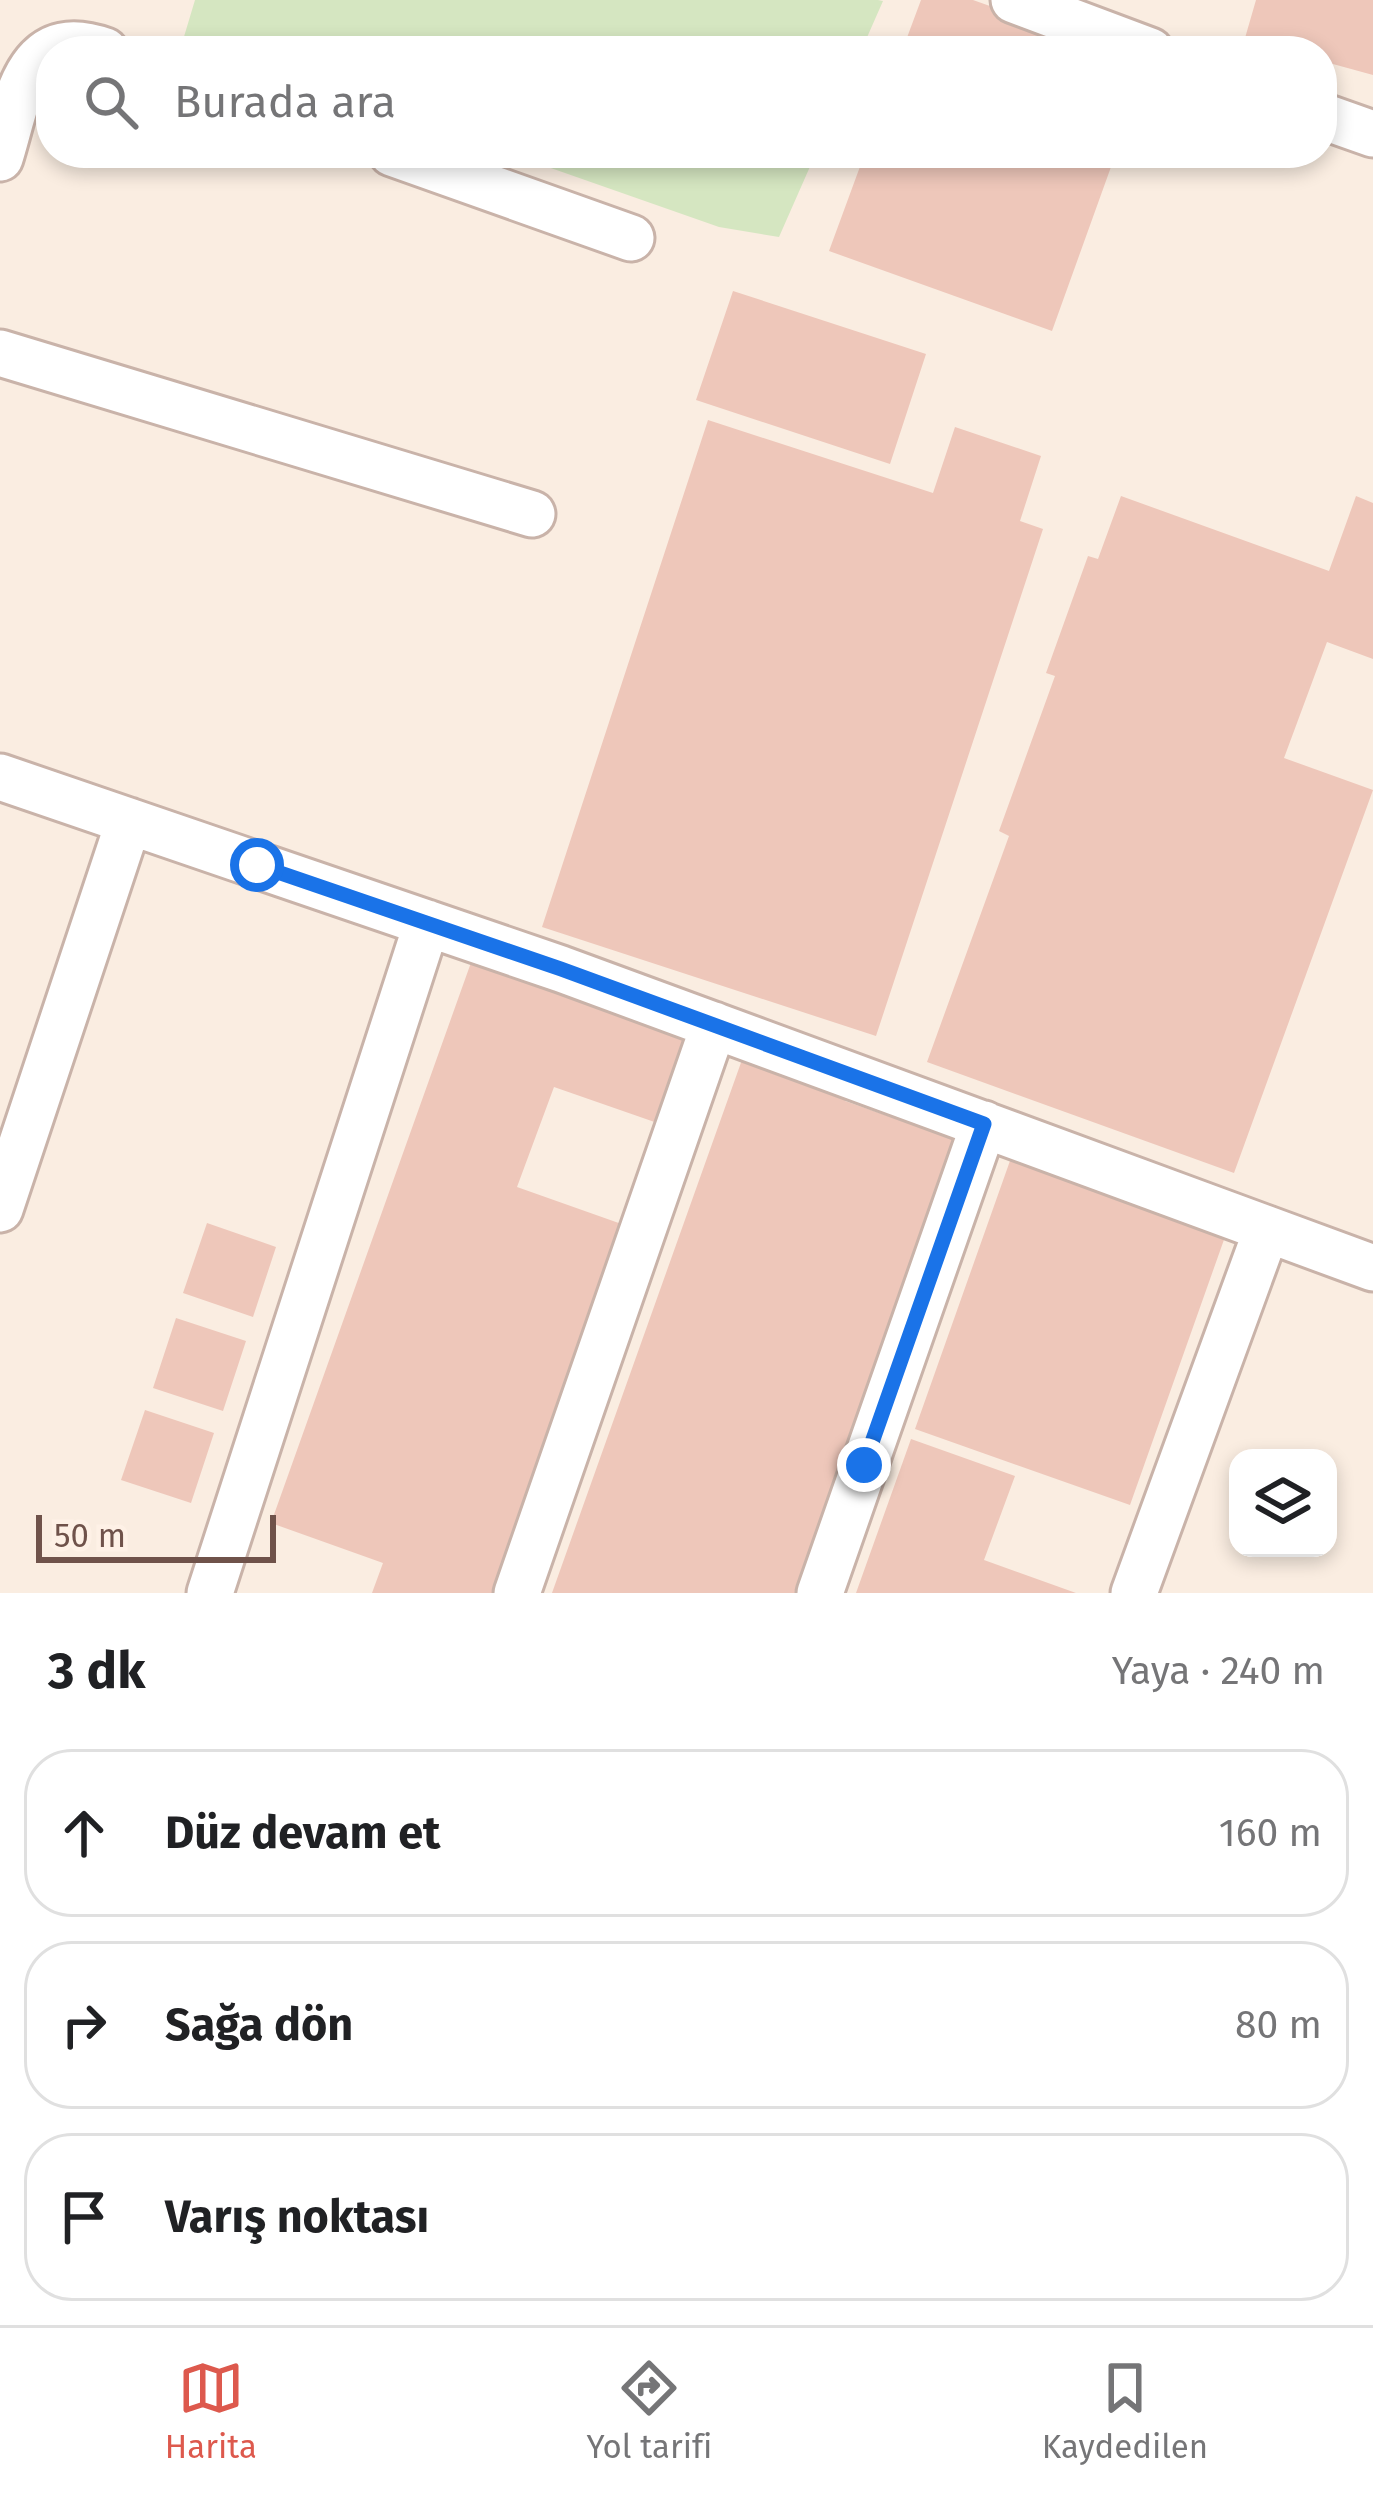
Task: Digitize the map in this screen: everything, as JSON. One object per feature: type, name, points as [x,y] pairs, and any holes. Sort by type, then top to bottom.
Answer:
[{"type":"street","points":[[1014,0],[1110,36]]},
{"type":"street","points":[[0,158],[25,77],[36,62]]},
{"type":"street","points":[[1337,121],[1373,134]]},
{"type":"street","points":[[434,168],[631,238]]},
{"type":"street","points":[[0,353],[532,514]]},
{"type":"street","points":[[0,777],[714,1025],[1373,1268]]},
{"type":"street","points":[[0,1210],[130,821]]},
{"type":"street","points":[[210,1593],[427,923]]},
{"type":"street","points":[[517,1593],[714,1025]]},
{"type":"street","points":[[820,1593],[984,1124]]},
{"type":"street","points":[[1134,1593],[1267,1228]]},
{"type":"green space","points":[[195,0],[883,1],[868,36],[184,36]]},
{"type":"green space","points":[[551,168],[809,168],[779,237],[719,227]]},
{"type":"building","points":[[921,0],[973,0],[1074,36],[908,36]]},
{"type":"building","points":[[1256,0],[1373,0],[1373,75],[1337,65],[1337,36],[1246,36]]},
{"type":"building","points":[[859,168],[1111,168],[1052,331],[829,251]]},
{"type":"building","points":[[733,291],[926,354],[890,464],[696,400]]},
{"type":"building","points":[[708,420],[933,493],[955,427],[1041,456],[1020,521],[1043,529],[876,1036],[542,927]]},
{"type":"building","points":[[1121,496],[1329,571],[1356,496],[1373,503],[1373,659],[1327,642],[1284,758],[1373,790],[1234,1173],[927,1062],[1009,836],[999,831],[1055,676],[1046,673],[1088,556],[1098,559]]},
{"type":"building","points":[[473,957],[697,1036],[666,1126],[554,1087],[517,1187],[630,1227],[499,1593],[372,1593],[383,1563],[271,1523]]},
{"type":"building","points":[[743,1057],[848,1093],[845,1101],[959,1141],[798,1593],[552,1593]]},
{"type":"building","points":[[1011,1158],[1226,1234],[1130,1505],[915,1429]]},
{"type":"building","points":[[207,1223],[276,1247],[253,1317],[183,1293]]},
{"type":"building","points":[[176,1318],[246,1341],[223,1411],[153,1388]]},
{"type":"building","points":[[145,1410],[214,1433],[191,1503],[121,1480]]},
{"type":"building","points":[[911,1439],[1015,1476],[984,1560],[1076,1593],[856,1593]]},
{"type":"route","points":[[257,865],[561,969],[984,1124],[864,1465]]}]
